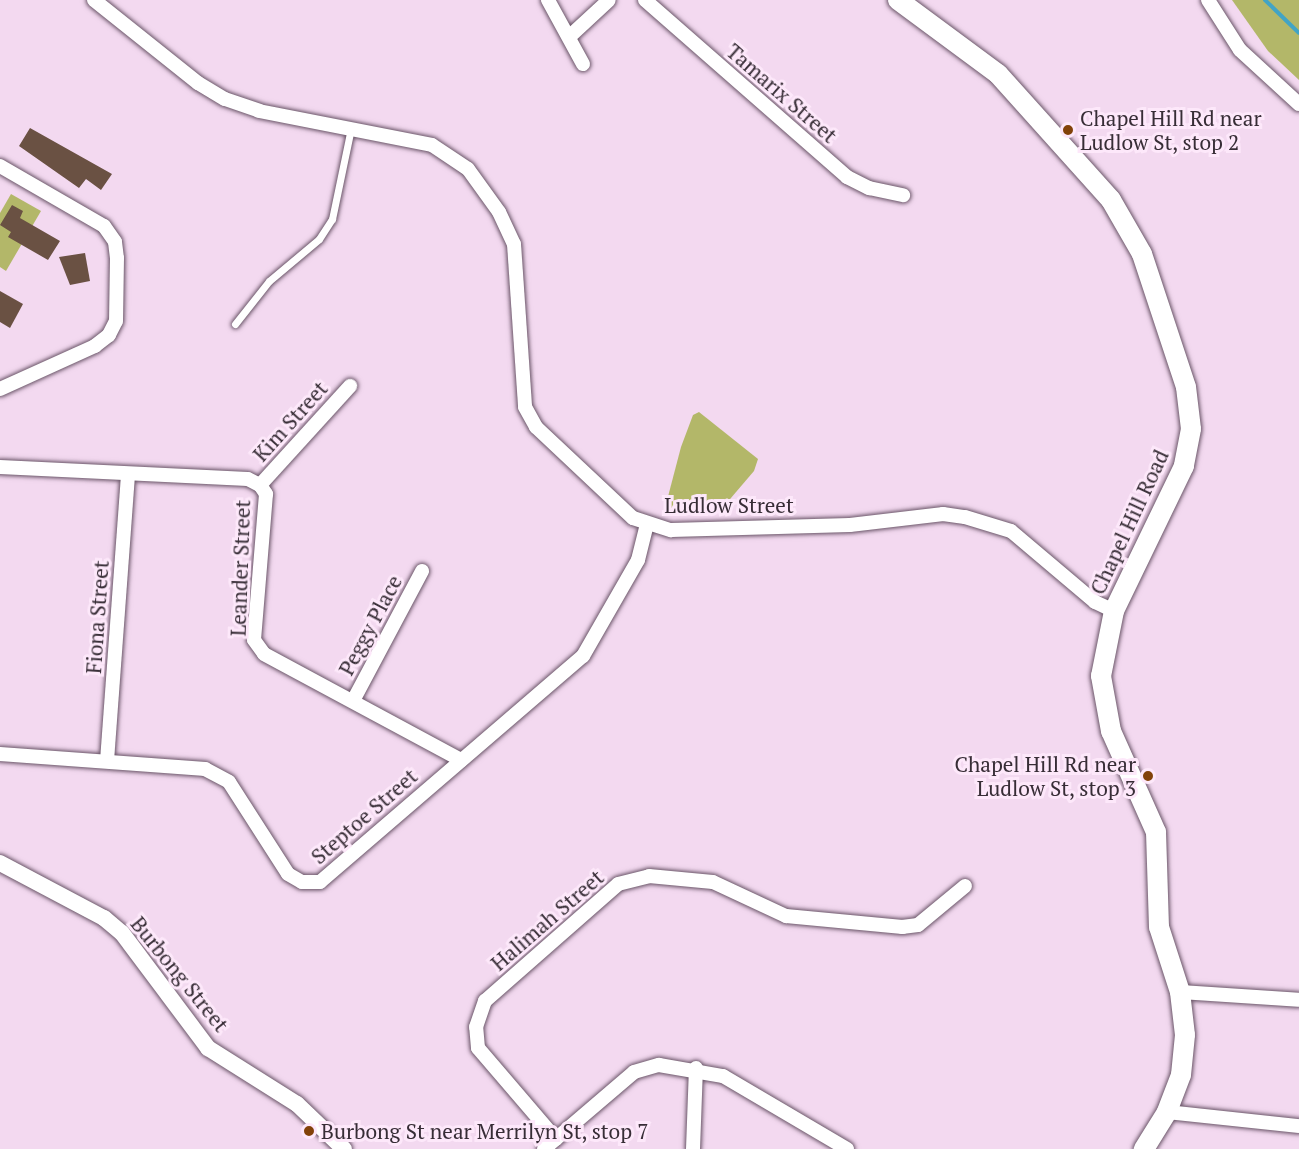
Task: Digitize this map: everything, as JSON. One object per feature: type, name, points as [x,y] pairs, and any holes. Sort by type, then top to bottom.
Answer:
[{"type":"main road","name":"Chapel Hill Road","points":[[898,0],[1017,92],[1111,200],[1142,254],[1186,387],[1191,429],[1179,480],[1114,611],[1104,645],[1104,705],[1156,832],[1159,927],[1180,992],[1185,1035],[1181,1076],[1167,1112],[1144,1149]]},
{"type":"street","name":"Ludlow Street","points":[[94,0],[198,83],[225,99],[260,111],[432,145],[468,169],[499,212],[514,244],[525,407],[536,427],[610,501],[647,525],[683,530],[850,525],[943,514],[965,517],[1011,531],[1095,602],[1114,611]]},
{"type":"street","points":[[548,0],[583,64]]},
{"type":"street","points":[[569,37],[609,0]]},
{"type":"street","name":"Tamarix Street","points":[[645,0],[847,177],[869,189],[903,195]]},
{"type":"street","points":[[1208,0],[1240,50],[1299,104]]},
{"type":"street","points":[[0,166],[104,226],[116,242],[117,258],[116,321],[109,335],[95,346],[0,389]]},
{"type":"street","name":"Kim Street","points":[[261,485],[350,386]]},
{"type":"street","name":"Leander Street","points":[[0,467],[128,476],[248,479],[261,485],[266,494],[254,640],[264,654],[354,699],[461,760]]},
{"type":"street","name":"Fiona Street","points":[[107,761],[128,476]]},
{"type":"street","name":"Steptoe Street","points":[[0,754],[205,769],[229,782],[288,874],[302,882],[320,882],[583,656],[638,560],[647,525]]},
{"type":"street","name":"Peggy Place","points":[[354,699],[422,571]]},
{"type":"street","name":"Burbong Street","points":[[0,863],[113,926],[208,1048],[297,1104],[344,1149]]},
{"type":"street","name":"Halimah Street","points":[[556,1139],[478,1048],[476,1027],[485,1001],[618,884],[649,876],[713,882],[786,916],[902,927],[918,925],[965,886]]},
{"type":"street","points":[[1180,992],[1299,1000]]},
{"type":"street","points":[[544,1149],[634,1072],[658,1065],[696,1068],[723,1076],[847,1149]]},
{"type":"street","points":[[693,1149],[696,1068]]},
{"type":"street","points":[[1167,1112],[1299,1126]]},
{"type":"lane","points":[[235,324],[269,281],[319,239],[332,219],[351,128]]},
{"type":"green space","points":[[1232,0],[1299,0],[1299,80],[1268,51]]},
{"type":"green space","points":[[11,194],[41,211],[6,271],[0,267],[0,213]]},
{"type":"green space","points":[[699,412],[758,459],[754,471],[719,512],[665,508],[681,447],[693,415]]},
{"type":"building","points":[[30,128],[112,174],[101,190],[86,179],[79,188],[19,146]]},
{"type":"building","points":[[12,205],[23,211],[20,218],[60,241],[48,260],[8,237],[11,232],[0,225]]},
{"type":"building","points":[[85,253],[90,281],[70,285],[59,257]]},
{"type":"building","points":[[0,291],[23,304],[10,328],[0,322]]},
{"type":"waterway","points":[[1265,0],[1299,33]]},
{"type":"place","name":"Chapel Hill Rd near Ludlow St, stop 2","points":[[1068,130]]},
{"type":"place","name":"Chapel Hill Rd near Ludlow St, stop 3","points":[[1148,776]]},
{"type":"place","name":"Burbong St near Merrilyn St, stop 7","points":[[309,1131]]}]
